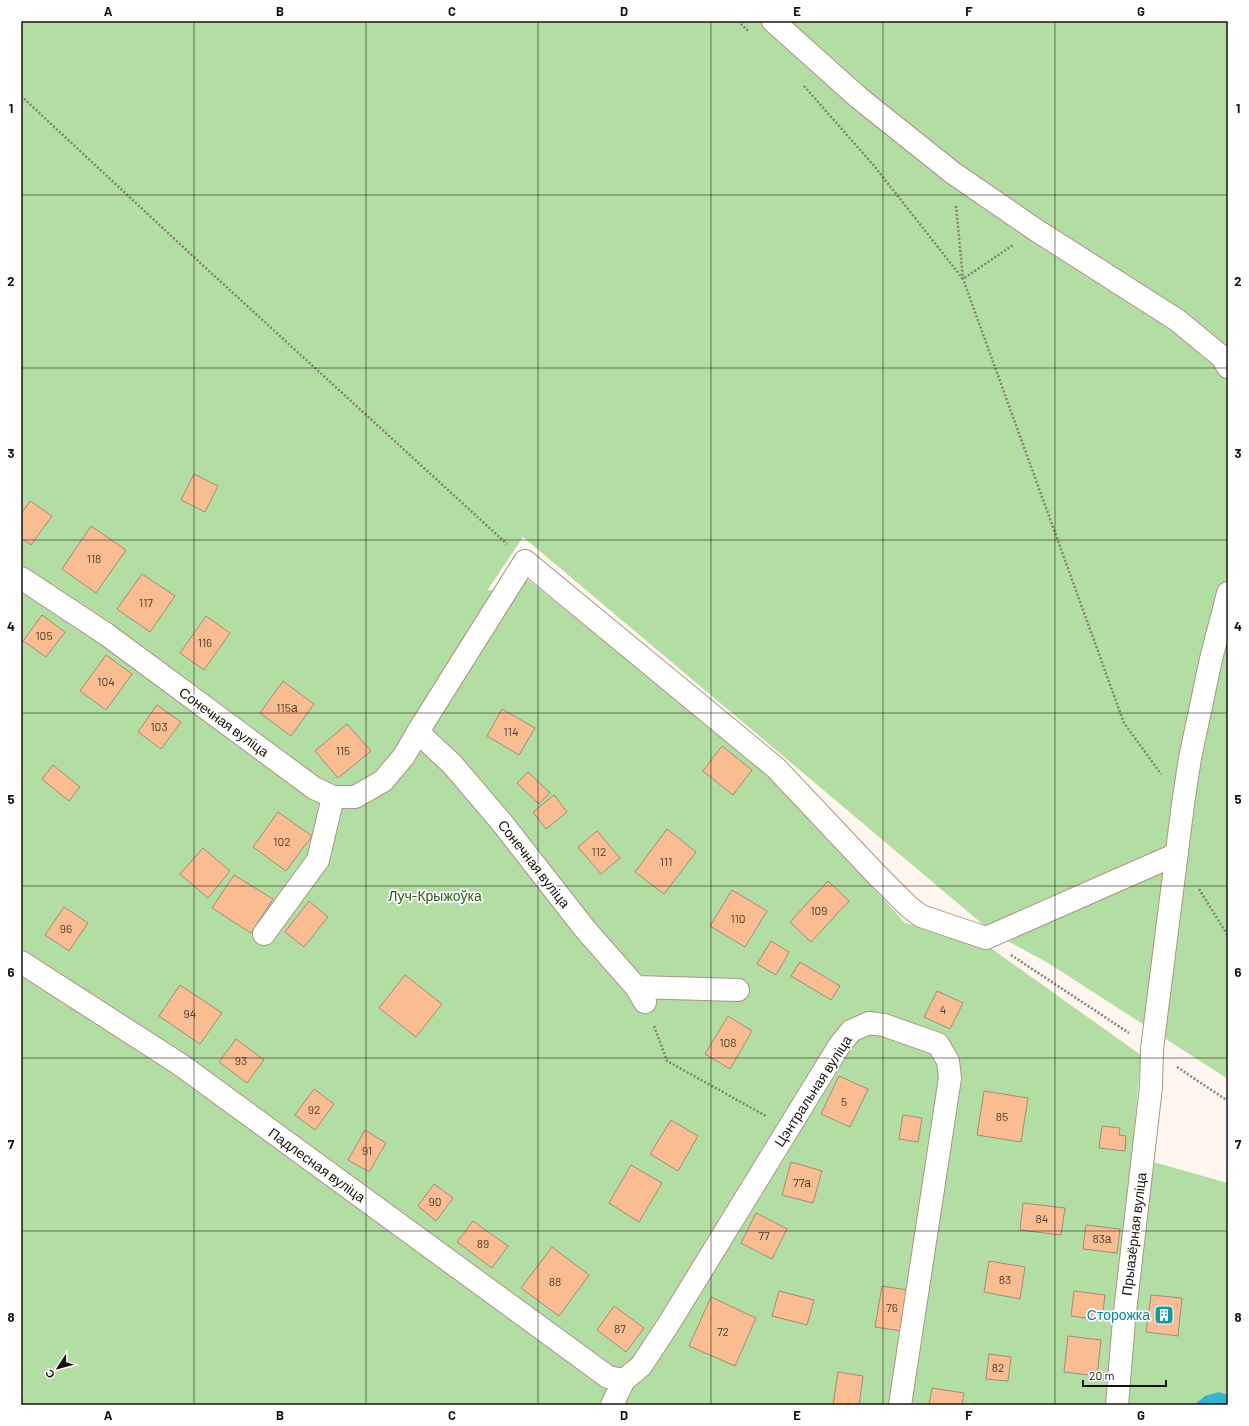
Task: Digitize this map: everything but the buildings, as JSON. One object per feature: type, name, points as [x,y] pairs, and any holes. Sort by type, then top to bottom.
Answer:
[{"type":"street","points":[[773,21],[859,98],[953,173],[1036,230],[1177,320],[1222,357],[1228,367]]},
{"type":"street","points":[[525,560],[776,768],[876,874],[909,907],[921,916],[986,938],[1177,854]]},
{"type":"street","name":"Сонечная вуліца","points":[[21,578],[106,634],[314,788],[333,797],[355,797],[383,781],[404,756],[525,560]]},
{"type":"street","name":"Прыазёрная вуліца","points":[[1117,1405],[1124,1320],[1151,1087],[1152,1049],[1183,804],[1190,758],[1210,659],[1228,593]]},
{"type":"street","name":"Сонечная вуліца","points":[[419,730],[425,739],[452,764],[503,824],[585,929],[640,994]]},
{"type":"street","points":[[264,934],[318,860],[333,797]]},
{"type":"street","name":"Падлесная вуліца","points":[[21,962],[181,1065],[616,1379]]},
{"type":"street","points":[[640,994],[738,990]]},
{"type":"street","name":"Цэнтральная вуліца","points":[[616,1379],[641,1366],[839,1046],[852,1031],[869,1023],[884,1025],[938,1044],[948,1061],[950,1078],[900,1405]]},
{"type":"street","points":[[612,1405],[616,1379]]},
{"type":"path","points":[[738,21],[754,37]]},
{"type":"path","points":[[803,84],[874,167],[962,279]]},
{"type":"path","points":[[21,96],[196,259],[525,560]]},
{"type":"path","points":[[953,173],[962,279],[1124,723],[1183,804]]},
{"type":"path","points":[[962,279],[1036,230]]},
{"type":"path","points":[[1198,888],[1228,936]]},
{"type":"path","points":[[986,938],[1152,1049],[1228,1102]]},
{"type":"path","points":[[640,994],[667,1061],[788,1128]]},
{"type":"green space","name":"Луч-Крыжоўка","points":[[21,21],[1228,21],[1228,1079],[1048,963],[993,933],[523,537],[487,591],[528,580],[767,771],[905,923],[985,944],[1141,1055],[1132,1156],[1228,1183],[1228,1405],[21,1405]]},
{"type":"water","points":[[1219,1392],[1228,1395],[1228,1405],[1194,1405],[1205,1396]]},
{"type":"place","name":"Сторожка","points":[[1164,1315]]}]
